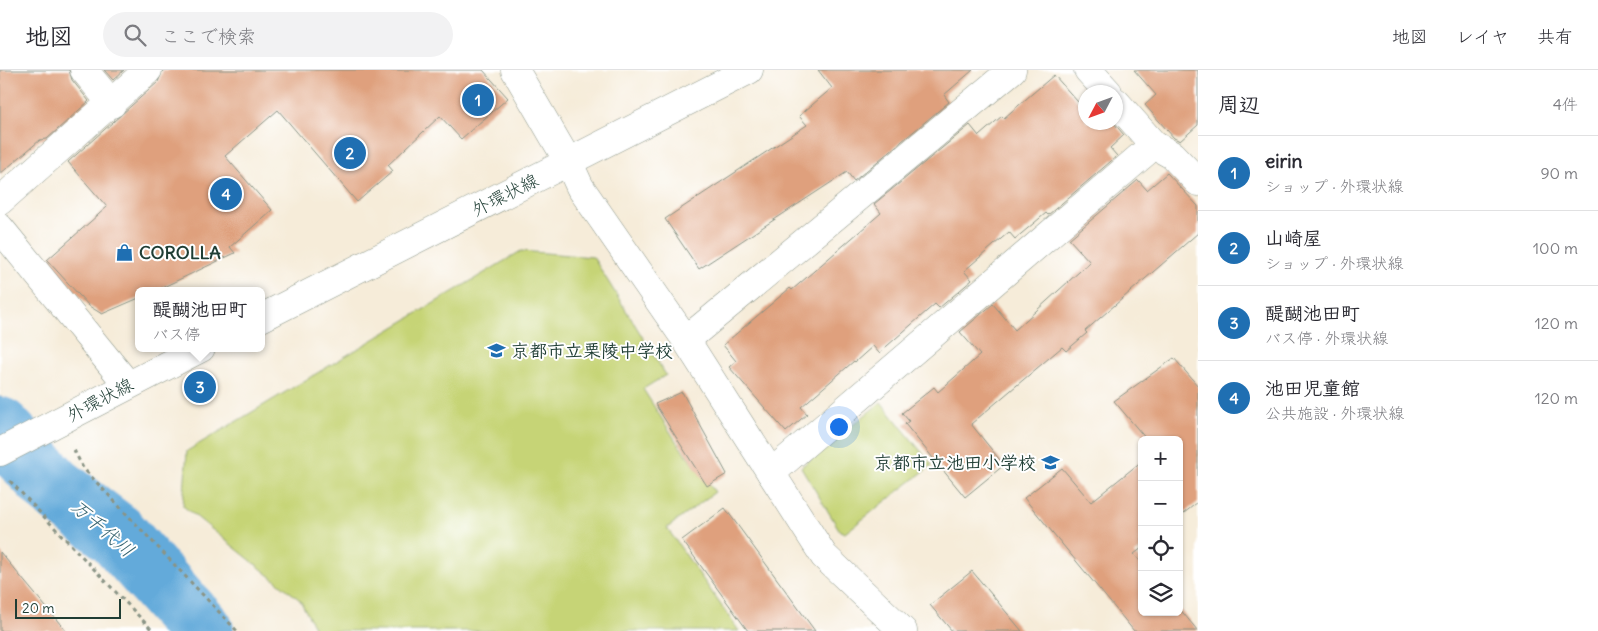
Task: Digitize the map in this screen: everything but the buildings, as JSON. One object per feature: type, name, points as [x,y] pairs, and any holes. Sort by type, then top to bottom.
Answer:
[{"type":"street","points":[[84,70],[112,104]]},
{"type":"street","points":[[0,201],[112,104],[148,70]]},
{"type":"street","points":[[515,70],[569,163],[580,187],[686,340],[824,556],[903,631]]},
{"type":"street","name":"外環状線","points":[[265,316],[749,70]]},
{"type":"street","points":[[686,340],[1012,70]]},
{"type":"street","points":[[1088,70],[1102,85]]},
{"type":"street","points":[[1123,110],[1154,145],[1172,155],[1198,182]]},
{"type":"street","points":[[771,473],[1154,145]]},
{"type":"street","points":[[0,228],[127,386]]},
{"type":"street","name":"外環状線","points":[[3,465],[127,386],[193,352]]},
{"type":"path","points":[[73,449],[83,468],[237,631]]},
{"type":"path","points":[[3,465],[153,631]]},
{"type":"green space","name":"京都市立栗陵中学校","points":[[521,251],[593,257],[666,375],[643,389],[678,444],[715,492],[667,528],[739,631],[316,631],[300,600],[183,506],[187,451]]},
{"type":"green space","points":[[881,402],[932,465],[845,533],[840,531],[801,467]]},
{"type":"water","points":[[0,396],[224,631],[177,631],[0,427]]},
{"type":"waterway","name":"万千代川","points":[[0,429],[54,487],[116,534],[202,631]]},
{"type":"place","name":"eirin","points":[[478,100]]},
{"type":"place","name":"山崎屋","points":[[350,153]]},
{"type":"place","name":"池田児童館","points":[[226,194]]},
{"type":"place","name":"COROLLA","points":[[125,253]]},
{"type":"place","name":"京都市立栗陵中学校","points":[[497,351]]},
{"type":"place","name":"醍醐池田町","points":[[200,387]]},
{"type":"place","name":"京都市立池田小学校","points":[[1050,463]]}]
